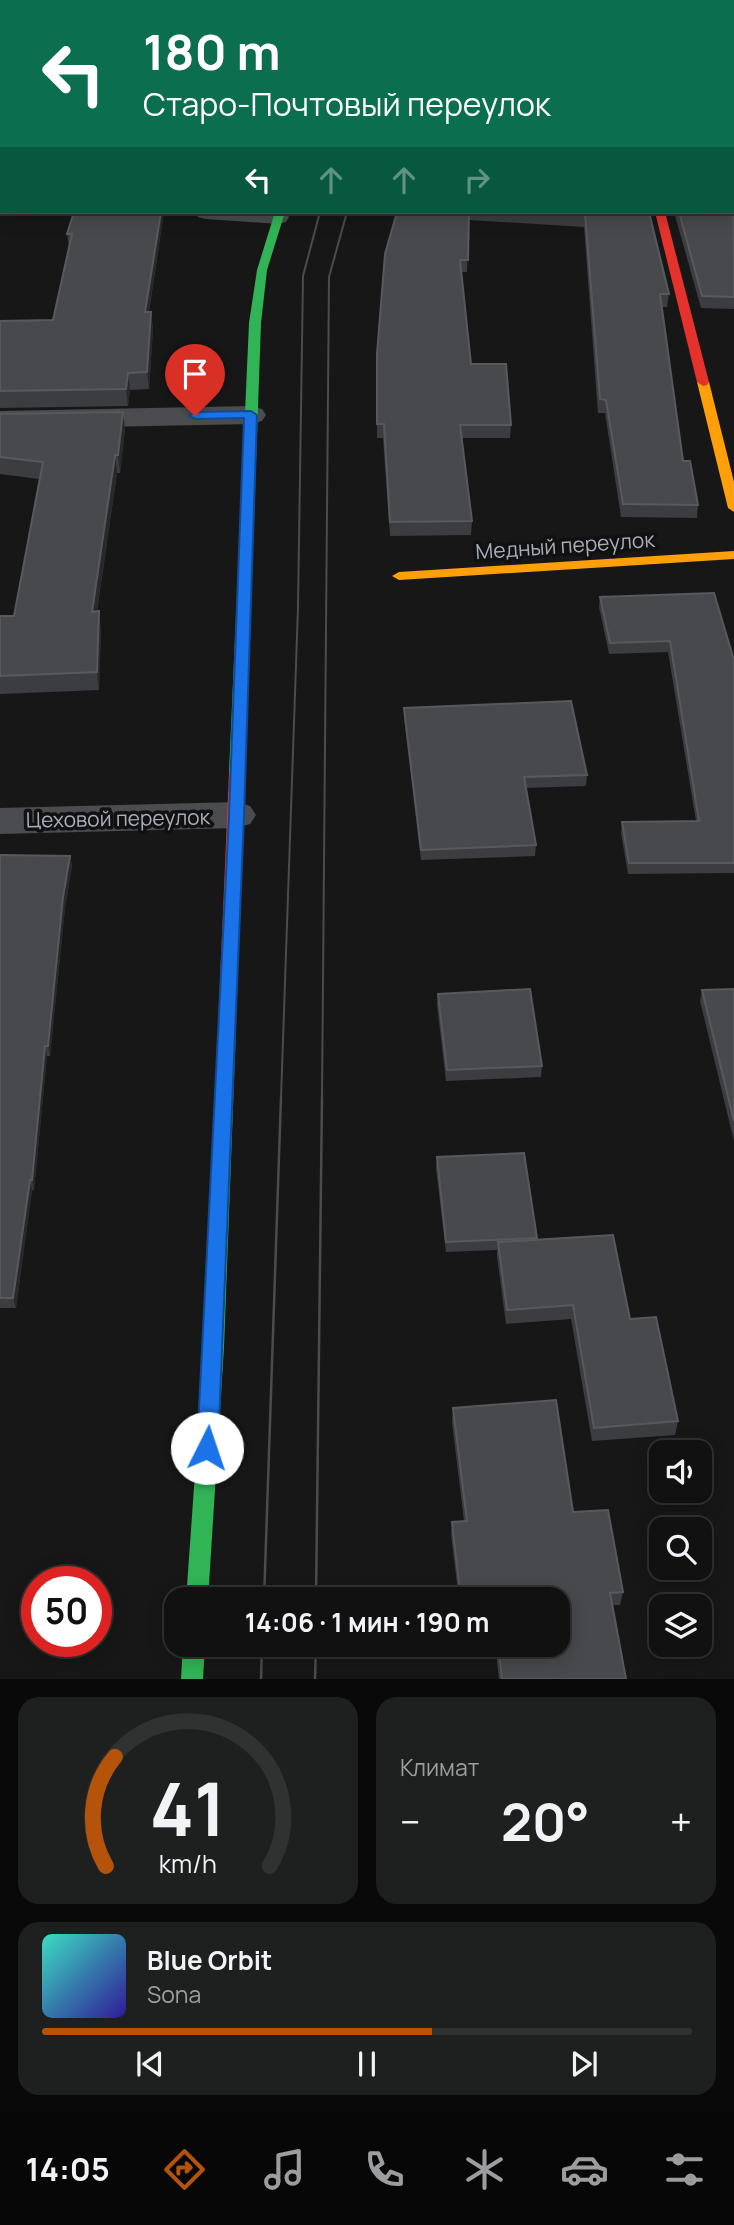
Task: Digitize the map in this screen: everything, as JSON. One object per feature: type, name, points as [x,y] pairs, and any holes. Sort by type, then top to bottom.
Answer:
[{"type":"main road","points":[[198,1587],[214,1347],[256,323],[262,270],[279,214]]},
{"type":"main road","points":[[660,214],[734,508]]},
{"type":"main road","name":"Медный переулок","points":[[399,576],[734,555]]},
{"type":"main road","points":[[192,1679],[193,1657]]},
{"type":"street","points":[[0,420],[251,415]]},
{"type":"street","name":"Цеховой переулок","points":[[0,821],[237,816]]},
{"type":"building","points":[[73,214],[161,214],[145,312],[151,312],[147,372],[128,373],[126,389],[0,391],[0,321],[53,320],[72,234],[67,234]]},
{"type":"building","points":[[396,214],[469,214],[468,260],[460,260],[471,364],[506,364],[511,425],[460,425],[472,521],[390,522],[384,424],[377,424],[377,354],[385,254]]},
{"type":"building","points":[[585,214],[649,214],[669,294],[660,294],[683,461],[690,461],[698,505],[623,504],[606,400],[600,399]]},
{"type":"building","points":[[680,214],[734,214],[734,297],[702,296]]},
{"type":"building","points":[[123,412],[92,612],[99,611],[97,672],[0,676],[0,616],[14,616],[43,462],[0,457],[0,414]]},
{"type":"building","points":[[714,593],[734,660],[734,863],[629,863],[622,822],[699,821],[670,641],[610,643],[600,597]]},
{"type":"building","points":[[571,701],[587,775],[524,777],[536,845],[421,850],[404,708]]},
{"type":"building","points":[[0,855],[70,856],[63,897],[48,1046],[45,1046],[32,1180],[13,1298],[0,1298]]},
{"type":"building","points":[[530,989],[542,1066],[447,1070],[438,994]]},
{"type":"building","points":[[734,989],[734,1121],[702,990]]},
{"type":"building","points":[[524,1153],[537,1238],[446,1242],[437,1157]]},
{"type":"building","points":[[613,1235],[630,1319],[656,1317],[678,1421],[594,1428],[573,1305],[507,1310],[498,1242]]},
{"type":"building","points":[[556,1400],[573,1512],[608,1510],[623,1592],[610,1593],[626,1679],[502,1679],[499,1657],[570,1657],[570,1587],[460,1587],[452,1522],[467,1521],[453,1408]]},
{"type":"tram line","points":[[281,1098],[298,607],[303,276],[319,214]]},
{"type":"tram line","points":[[322,1098],[329,277],[346,214]]},
{"type":"tram line","points":[[264,1587],[281,1097]]},
{"type":"tram line","points":[[316,1587],[322,1097]]},
{"type":"tram line","points":[[261,1679],[262,1657]]},
{"type":"tram line","points":[[315,1679],[316,1657]]},
{"type":"traffic: fast","points":[[237,772],[255,323],[262,270],[279,214]]},
{"type":"traffic: fast","points":[[198,1587],[214,1347],[227,1027]]},
{"type":"traffic: fast","points":[[192,1679],[193,1657]]},
{"type":"traffic: slow","points":[[703,382],[734,508]]},
{"type":"traffic: slow","points":[[399,576],[734,555]]},
{"type":"traffic: jam","points":[[661,214],[703,382]]},
{"type":"traffic: jam","points":[[227,1027],[237,772]]},
{"type":"route","points":[[195,416],[251,415],[237,816],[214,1347],[207,1448]]}]
